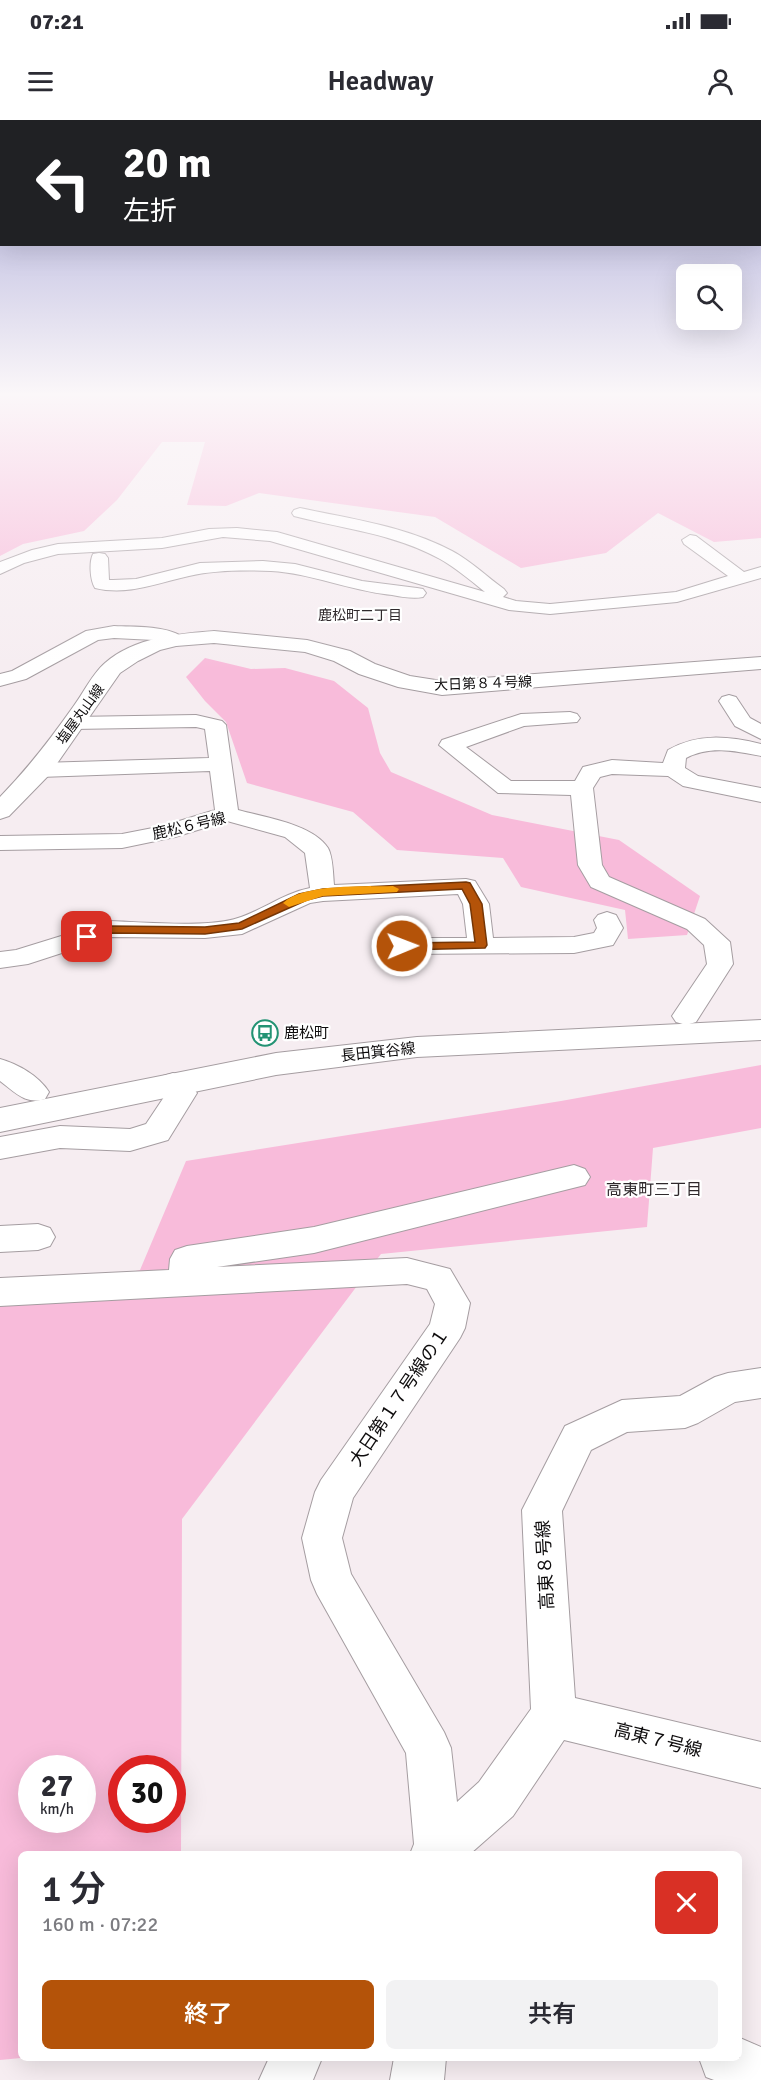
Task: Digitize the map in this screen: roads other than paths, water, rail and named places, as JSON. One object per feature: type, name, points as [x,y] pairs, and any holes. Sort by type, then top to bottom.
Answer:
[{"type":"street","points":[[300,513],[398,536],[448,556],[515,606]]},
{"type":"street","points":[[360,527],[386,523],[417,525]]},
{"type":"street","points":[[0,568],[16,559],[34,554],[89,546],[163,543],[216,532],[241,533],[271,536],[515,606]]},
{"type":"street","points":[[690,540],[741,578]]},
{"type":"street","points":[[99,558],[101,584],[111,586],[156,581],[189,570],[273,566],[295,569],[362,586],[550,609],[677,597],[761,572]]},
{"type":"street","points":[[0,680],[19,675],[93,635],[114,632],[156,634],[175,640]]},
{"type":"street","name":"大日第８４号線","points":[[175,640],[214,637],[308,646],[342,656],[367,669],[406,682],[442,688],[761,663]]},
{"type":"street","name":"塩屋丸山線","points":[[0,811],[40,770],[112,668],[130,656],[175,640]]},
{"type":"street","points":[[729,701],[742,722],[761,733]]},
{"type":"street","points":[[570,718],[521,720],[450,745],[506,788],[582,788]]},
{"type":"street","points":[[73,723],[196,721],[215,725],[227,814]]},
{"type":"street","points":[[673,770],[676,755],[690,746],[714,742],[761,750]]},
{"type":"street","points":[[40,770],[220,764]]},
{"type":"street","points":[[686,1016],[720,964],[717,942],[696,924],[600,882],[590,865],[582,788],[591,772],[612,767],[673,770],[691,781],[761,795]]},
{"type":"street","name":"鹿松６号線","points":[[0,843],[122,841],[167,832],[227,814],[293,832],[317,850],[323,893]]},
{"type":"street","points":[[86,843],[98,820]]},
{"type":"street","points":[[0,960],[19,958],[109,929],[205,930],[242,926],[303,897],[323,893],[466,886],[476,904],[481,945]]},
{"type":"street","points":[[402,946],[574,945],[604,939],[610,928],[607,920]]},
{"type":"street","name":"長田箕谷線","points":[[0,1099],[241,1050],[345,1036],[436,1028],[761,1011]]},
{"type":"street","name":"長田箕谷線","points":[[0,1120],[173,1083],[276,1064],[417,1047],[761,1030]]},
{"type":"street","points":[[0,1069],[34,1092]]},
{"type":"street","points":[[0,1148],[60,1137],[130,1140],[157,1132],[182,1094],[173,1083]]},
{"type":"street","points":[[184,1283],[186,1259],[314,1240],[574,1177]]},
{"type":"street","points":[[0,1239],[38,1237]]},
{"type":"street","name":"大日第１７号線の１","points":[[0,1292],[407,1271],[438,1278],[453,1303],[447,1328],[335,1492],[322,1538],[332,1580],[428,1748],[438,1851]]},
{"type":"street","name":"高東８号線","points":[[554,1715],[542,1510],[578,1438],[622,1416],[685,1412],[728,1388],[761,1383]]},
{"type":"street","points":[[440,1851],[496,1798],[554,1715]]},
{"type":"street","name":"高東７号線","points":[[554,1715],[761,1765]]},
{"type":"street","points":[[286,2080],[295,2061]]},
{"type":"street","points":[[417,2080],[420,2061]]},
{"type":"street","points":[[732,2061],[761,2074]]},
{"type":"place","name":"鹿松町","points":[[265,1033]]},
{"type":"district","name":"鹿松町二丁目","points":[[360,615]]},
{"type":"district","name":"高東町三丁目","points":[[654,1189]]}]
